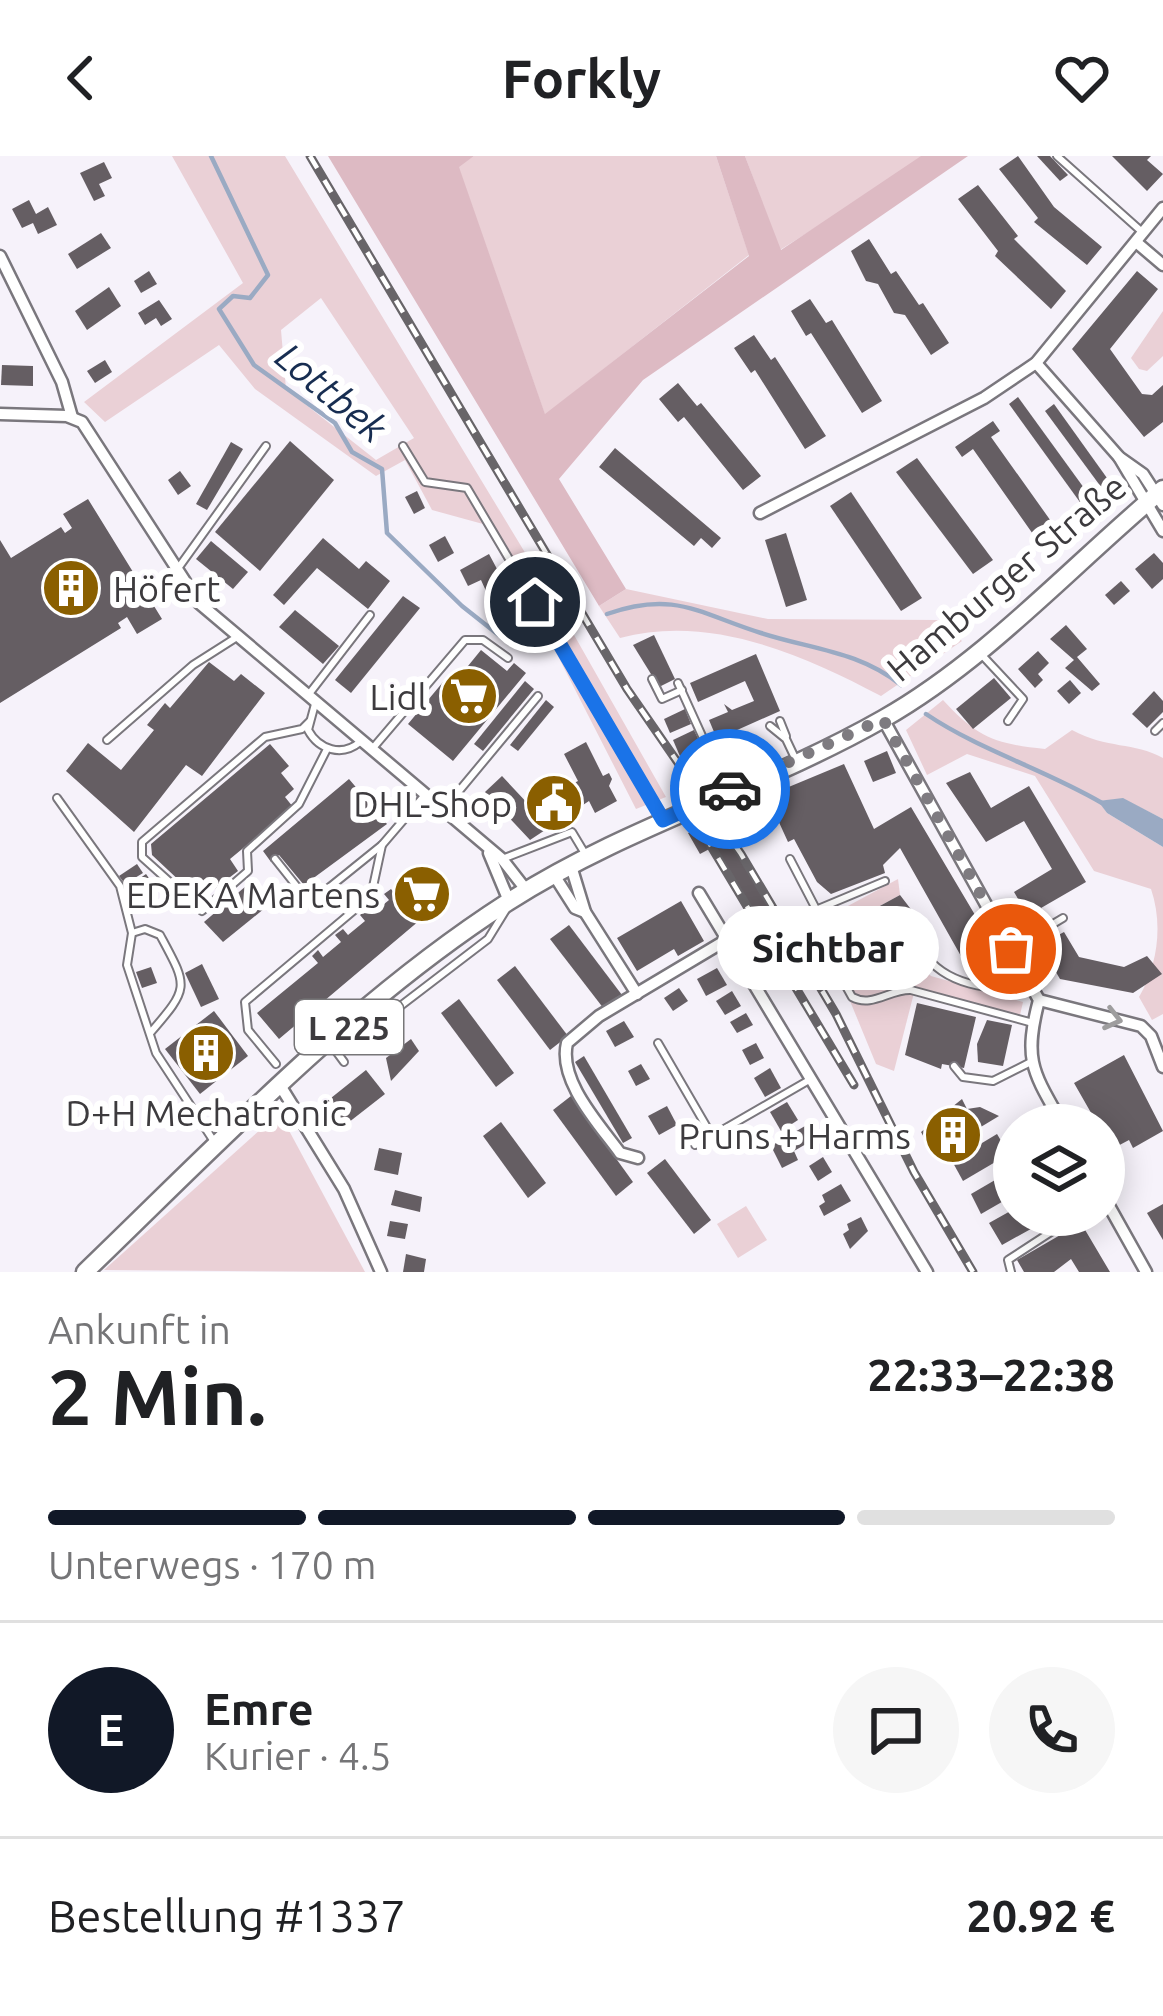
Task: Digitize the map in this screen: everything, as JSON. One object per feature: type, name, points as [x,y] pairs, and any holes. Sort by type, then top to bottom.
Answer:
[{"type":"main road","name":"Hamburger Straße","points":[[85,1272],[332,1042],[418,968],[509,901],[663,820],[883,719],[978,650],[1157,498]]},
{"type":"street","points":[[760,513],[984,398],[1036,363],[1161,216]]},
{"type":"street","points":[[1140,238],[1163,265]]},
{"type":"street","points":[[0,256],[75,418],[199,603],[502,859],[527,890]]},
{"type":"street","points":[[1036,363],[1157,498],[1163,531]]},
{"type":"street","points":[[0,414],[75,418]]},
{"type":"street","points":[[883,719],[1039,1000],[1029,1063],[1051,1104]]},
{"type":"street","points":[[490,853],[509,901]]},
{"type":"street","points":[[579,862],[585,912],[637,994]]},
{"type":"street","points":[[554,875],[575,908],[585,912]]},
{"type":"street","points":[[699,893],[814,1077],[927,1272]]},
{"type":"street","points":[[638,1158],[620,1154],[581,1096],[565,1055],[572,1035],[728,939]]},
{"type":"street","points":[[1039,1000],[1141,1026],[1151,1036],[1163,1067]]},
{"type":"street","points":[[281,1087],[344,1189],[381,1272]]},
{"type":"street","points":[[1125,1236],[1146,1272]]},
{"type":"lane","points":[[1057,156],[1140,238]]},
{"type":"lane","points":[[177,570],[266,446]]},
{"type":"lane","points":[[403,446],[425,482],[467,488],[663,820]]},
{"type":"lane","points":[[370,615],[311,700],[311,736],[326,749],[365,747],[465,640],[483,640],[508,658]]},
{"type":"lane","points":[[107,740],[193,665],[237,637]]},
{"type":"lane","points":[[978,650],[1023,699],[1009,721]]},
{"type":"lane","points":[[652,680],[662,699],[680,686],[727,790]]},
{"type":"lane","points":[[441,812],[538,696]]},
{"type":"lane","points":[[780,721],[796,761]]},
{"type":"lane","points":[[309,722],[302,729],[266,736],[142,842],[142,857],[202,911],[248,871],[247,851],[299,804],[326,749]]},
{"type":"lane","points":[[1155,731],[1163,723]]},
{"type":"lane","points":[[770,726],[787,740]]},
{"type":"lane","points":[[275,859],[310,903],[382,844],[424,796]]},
{"type":"lane","points":[[57,798],[114,876],[131,933],[127,965],[162,1067],[218,1145]]},
{"type":"lane","points":[[502,859],[572,832],[579,862]]},
{"type":"lane","points":[[276,1064],[248,1030],[245,1002],[367,901],[377,880],[382,844]]},
{"type":"lane","points":[[790,859],[816,910]]},
{"type":"lane","points":[[885,881],[806,914],[859,1001],[911,990],[1033,1023]]},
{"type":"lane","points":[[1011,949],[1063,918]]},
{"type":"lane","points":[[131,933],[145,929],[160,934],[184,985],[182,995],[151,1032]]},
{"type":"lane","points":[[923,952],[944,976],[1000,988],[1031,984]]},
{"type":"lane","points":[[332,1042],[344,1062]]},
{"type":"lane","points":[[658,1043],[712,1136]]},
{"type":"lane","points":[[954,1066],[963,1077],[993,1082],[1029,1063]]},
{"type":"lane","points":[[695,1145],[814,1077]]},
{"type":"lane","points":[[1011,1272],[1008,1260],[1016,1250],[1040,1236]]},
{"type":"shaded area","points":[[172,156],[285,156],[561,612],[666,797],[636,809],[540,621],[483,524],[432,510],[405,460],[376,476],[255,389],[219,345],[105,422],[84,402],[243,283]],"holes":[[[321,298],[414,438],[376,460],[286,389],[281,330]]]},
{"type":"shaded area","points":[[328,156],[474,156],[459,167],[545,414],[749,256],[716,156],[745,156],[781,250],[921,156],[968,156],[643,380],[559,479],[626,589],[599,606]]},
{"type":"shaded area","points":[[474,156],[716,156],[749,255],[545,415],[458,166]]},
{"type":"shaded area","points":[[745,156],[921,156],[924,159],[780,250]]},
{"type":"shaded area","points":[[1163,311],[1163,356],[1147,371],[1139,369],[1131,358]]},
{"type":"shaded area","points":[[626,589],[768,619],[940,620],[962,641],[881,696],[754,642],[688,631],[620,638],[599,606]]},
{"type":"shaded area","points":[[943,700],[966,723],[1000,741],[1045,749],[1072,730],[1163,758],[1163,819],[1123,799],[1099,801],[1107,813],[1163,847],[1163,1014],[1152,1020],[1139,997],[1157,944],[1151,889],[1094,871],[1035,776],[967,754],[927,775],[906,730]]},
{"type":"shaded area","points":[[898,879],[900,895],[832,932],[862,986],[913,958],[931,976],[1023,1002],[1020,1015],[915,989],[894,1071],[876,1064],[850,1001],[807,928]]},
{"type":"shaded area","points":[[272,1119],[286,1125],[365,1272],[104,1270]]},
{"type":"shaded area","points":[[746,1206],[767,1240],[738,1258],[717,1224]]},
{"type":"water","points":[[1123,798],[1163,819],[1163,847],[1107,813],[1098,801]]},
{"type":"building","points":[[1018,156],[1054,207],[1102,247],[1087,265],[1034,222],[1038,218],[999,169]]},
{"type":"building","points":[[1037,156],[1050,156],[1068,175],[1060,181]]},
{"type":"building","points":[[1112,156],[1151,156],[1147,160],[1163,174],[1147,191]]},
{"type":"building","points":[[104,162],[112,178],[99,184],[105,196],[94,201],[80,173]]},
{"type":"building","points":[[978,185],[1018,236],[1014,239],[1066,291],[1051,309],[995,256],[998,251],[958,199]]},
{"type":"building","points":[[29,200],[36,214],[48,207],[57,225],[38,234],[33,223],[22,228],[12,209]]},
{"type":"building","points":[[101,233],[111,248],[77,269],[68,254]]},
{"type":"building","points":[[869,239],[891,274],[896,271],[919,305],[923,303],[949,343],[931,355],[905,315],[894,313],[878,284],[866,281],[851,251]]},
{"type":"building","points":[[149,271],[157,284],[141,293],[134,281]]},
{"type":"building","points":[[1137,271],[1158,289],[1110,349],[1142,394],[1152,395],[1163,385],[1163,422],[1144,437],[1072,349]]},
{"type":"building","points":[[109,287],[121,306],[87,330],[75,311]]},
{"type":"building","points":[[810,299],[826,323],[832,320],[882,401],[862,413],[811,333],[806,336],[791,311]]},
{"type":"building","points":[[159,300],[172,319],[161,326],[156,318],[145,325],[138,313]]},
{"type":"building","points":[[754,335],[771,360],[775,357],[826,436],[805,449],[755,370],[751,373],[734,348]]},
{"type":"building","points":[[105,360],[112,372],[95,383],[87,371]]},
{"type":"building","points":[[2,365],[33,366],[33,386],[1,385]]},
{"type":"building","points":[[678,383],[697,406],[701,403],[761,476],[743,490],[684,417],[678,422],[659,399]]},
{"type":"building","points":[[1018,397],[1092,499],[1082,505],[1009,404]]},
{"type":"building","points":[[1054,404],[1112,485],[1104,491],[1045,411]]},
{"type":"building","points":[[993,421],[1000,431],[991,437],[1053,524],[1035,537],[973,449],[962,457],[955,447]]},
{"type":"building","points":[[290,441],[334,480],[260,571],[215,532]]},
{"type":"building","points":[[231,442],[243,449],[207,510],[196,504]]},
{"type":"building","points":[[615,448],[721,538],[712,548],[701,538],[694,546],[599,467]]},
{"type":"building","points":[[917,458],[993,560],[973,574],[896,472]]},
{"type":"building","points":[[180,471],[191,486],[178,495],[168,480]]},
{"type":"building","points":[[417,491],[425,508],[414,514],[405,497]]},
{"type":"building","points":[[851,492],[922,598],[901,611],[830,506]]},
{"type":"building","name":"Höfert","points":[[88,499],[162,619],[137,634],[127,617],[118,623],[121,628],[0,703],[0,540],[11,558],[61,527],[65,533],[72,528],[63,514]]},
{"type":"building","points":[[786,533],[807,600],[786,607],[765,540]]},
{"type":"building","points":[[445,536],[454,553],[438,562],[429,545]]},
{"type":"building","points":[[323,538],[359,569],[366,561],[390,581],[368,609],[317,568],[284,605],[273,595]]},
{"type":"building","points":[[211,541],[248,572],[233,589],[196,559]]},
{"type":"building","points":[[1154,553],[1163,563],[1163,579],[1152,589],[1135,569]]},
{"type":"building","points":[[489,554],[504,582],[486,591],[481,580],[468,586],[460,570]]},
{"type":"building","points":[[1121,581],[1130,591],[1114,605],[1105,595]]},
{"type":"building","points":[[403,596],[420,608],[351,693],[335,680]]},
{"type":"building","points":[[295,610],[339,646],[323,664],[279,627]]},
{"type":"building","points":[[1066,625],[1087,649],[1077,657],[1100,684],[1092,691],[1065,668],[1074,660],[1050,639]]},
{"type":"building","points":[[654,635],[675,679],[659,687],[633,645]]},
{"type":"building","name":"Lidl","points":[[481,650],[507,671],[514,663],[526,673],[453,761],[408,724],[448,676],[455,682]]},
{"type":"building","points":[[1038,651],[1049,663],[1038,674],[1043,680],[1035,688],[1018,669]]},
{"type":"building","points":[[756,654],[780,711],[717,739],[709,720],[728,712],[724,704],[732,710],[754,701],[745,681],[698,702],[690,683]]},
{"type":"building","points":[[209,662],[234,681],[241,674],[265,693],[202,776],[186,765],[134,832],[66,771],[88,743],[121,770],[154,730],[147,725],[165,703],[170,708]]},
{"type":"building","points":[[994,678],[1011,698],[973,729],[956,709]]},
{"type":"building","points":[[1070,680],[1081,693],[1069,704],[1057,691]]},
{"type":"building","points":[[525,681],[534,689],[483,751],[474,744]]},
{"type":"building","points":[[1154,691],[1163,701],[1163,712],[1147,728],[1132,714]]},
{"type":"building","points":[[546,700],[554,707],[518,751],[510,745]]},
{"type":"building","points":[[685,709],[691,724],[670,733],[664,719]]},
{"type":"building","points":[[694,730],[704,751],[682,761],[673,740]]},
{"type":"building","points":[[586,742],[603,776],[609,773],[617,801],[595,813],[589,801],[530,840],[485,792],[502,776],[530,806],[578,781],[564,754]]},
{"type":"building","points":[[270,744],[289,766],[281,773],[294,789],[285,797],[293,807],[230,859],[238,871],[200,900],[152,855],[151,844]]},
{"type":"building","points":[[887,751],[896,773],[873,782],[864,761]]},
{"type":"building","points":[[844,764],[874,829],[911,807],[994,947],[988,969],[966,965],[900,848],[883,865],[885,873],[831,894],[817,882],[794,839],[788,842],[767,796]]},
{"type":"building","points":[[970,772],[991,808],[1029,786],[1086,882],[1041,908],[1047,918],[1034,926],[1014,892],[1052,869],[1024,821],[986,842],[946,783]]},
{"type":"building","points":[[349,779],[387,824],[304,885],[279,855],[271,862],[263,851]]},
{"type":"building","points":[[718,809],[723,817],[735,810],[752,838],[734,849],[790,944],[777,952],[715,846],[700,854],[688,833],[695,830],[692,824]]},
{"type":"building","points":[[137,864],[143,873],[125,884],[119,876]]},
{"type":"building","points":[[146,874],[154,885],[141,895],[133,883]]},
{"type":"building","points":[[417,878],[439,904],[279,1039],[257,1013],[318,963],[312,956],[318,950],[323,957],[341,942],[335,935],[343,929],[348,935],[365,921],[360,915],[368,908],[372,914],[389,900],[384,894],[391,889],[396,895]]},
{"type":"building","points":[[246,886],[265,908],[223,942],[204,922]]},
{"type":"building","points":[[900,895],[923,925],[918,928],[930,949],[862,986],[832,932]]},
{"type":"building","points":[[681,901],[704,941],[678,956],[674,949],[637,971],[617,938]]},
{"type":"building","points":[[569,925],[622,995],[604,1009],[550,939]]},
{"type":"building","points":[[1064,932],[1079,957],[1124,967],[1147,956],[1162,974],[1133,993],[1060,979],[1040,945]]},
{"type":"building","points":[[202,964],[219,999],[201,1007],[185,973]]},
{"type":"building","points":[[515,966],[568,1036],[550,1050],[497,980]]},
{"type":"building","points":[[151,967],[157,983],[142,988],[136,972]]},
{"type":"building","points":[[717,968],[727,985],[706,996],[697,979]]},
{"type":"building","points":[[679,988],[688,1001],[673,1011],[664,998]]},
{"type":"building","points":[[732,991],[741,1006],[725,1015],[716,1001]]},
{"type":"building","points":[[459,999],[514,1073],[496,1087],[441,1013]]},
{"type":"building","points":[[917,1003],[976,1017],[964,1068],[942,1064],[941,1069],[905,1055]]},
{"type":"building","name":"D+H Mechatronic","points":[[214,1011],[248,1056],[200,1094],[165,1049]]},
{"type":"building","points":[[746,1013],[753,1025],[737,1033],[730,1022]]},
{"type":"building","points":[[987,1020],[1012,1025],[1003,1066],[978,1062],[977,1044]]},
{"type":"building","points":[[624,1021],[634,1037],[615,1047],[606,1031]]},
{"type":"building","points":[[411,1039],[419,1051],[391,1081],[386,1058]]},
{"type":"building","points":[[756,1043],[764,1058],[750,1065],[742,1050]]},
{"type":"building","points":[[1124,1055],[1163,1131],[1133,1148],[1129,1140],[1125,1142],[1125,1104],[1086,1104],[1074,1083]]},
{"type":"building","points":[[584,1056],[632,1138],[623,1143],[575,1062]]},
{"type":"building","points":[[641,1064],[650,1079],[636,1086],[628,1071]]},
{"type":"building","points":[[770,1068],[781,1088],[765,1097],[754,1078]]},
{"type":"building","points":[[366,1070],[385,1094],[344,1126],[326,1102]]},
{"type":"building","points":[[571,1096],[633,1182],[616,1196],[553,1110]]},
{"type":"building","name":"Pruns + Harms","points":[[962,1099],[967,1109],[980,1107],[993,1113],[993,1120],[946,1148],[941,1139],[929,1147],[921,1132]]},
{"type":"building","points":[[787,1102],[798,1120],[781,1131],[770,1112]]},
{"type":"building","points":[[667,1106],[677,1125],[659,1135],[648,1116]]},
{"type":"building","points":[[501,1122],[546,1183],[528,1198],[483,1136]]},
{"type":"building","points":[[805,1126],[813,1140],[794,1151],[798,1160],[782,1168],[771,1146]]},
{"type":"building","points":[[993,1136],[993,1163],[963,1181],[952,1161]]},
{"type":"building","points":[[379,1148],[402,1153],[398,1175],[374,1170]]},
{"type":"building","points":[[823,1157],[832,1172],[818,1181],[809,1166]]},
{"type":"building","points":[[665,1159],[711,1220],[694,1234],[647,1173]]},
{"type":"building","points":[[993,1181],[993,1207],[981,1214],[971,1194]]},
{"type":"building","points":[[841,1184],[851,1201],[824,1216],[819,1206],[825,1202],[822,1195]]},
{"type":"building","points":[[395,1190],[422,1197],[420,1212],[391,1205]]},
{"type":"building","points":[[1163,1204],[1163,1240],[1147,1213]]},
{"type":"building","points":[[861,1217],[868,1231],[850,1249],[843,1234],[849,1230],[847,1224]]},
{"type":"building","points":[[390,1221],[408,1224],[405,1239],[387,1236]]},
{"type":"building","points":[[997,1236],[1018,1236],[1002,1245]]},
{"type":"building","points":[[1059,1236],[1089,1236],[1110,1272],[1079,1272],[1071,1259],[1054,1272],[1024,1272],[1017,1260]]},
{"type":"building","points":[[406,1254],[426,1259],[424,1272],[403,1272]]},
{"type":"waterway","name":"Lottbek","points":[[211,156],[268,275],[250,298],[233,296],[219,309],[254,365],[335,423],[352,452],[382,469],[387,533],[462,606],[505,640],[535,632]]},
{"type":"waterway","name":"Lottbek","points":[[607,614],[651,604],[687,607],[851,658],[901,685]]},
{"type":"waterway","name":"Lottbek","points":[[926,714],[1102,803]]},
{"type":"railway","points":[[310,156],[627,689],[741,854],[836,1014],[914,1172],[973,1272]]},
{"type":"railway","points":[[675,786],[854,1085]]},
{"type":"way so far","points":[[730,789],[883,719],[1011,949]]},
{"type":"place","name":"Höfert","points":[[71,588]]},
{"type":"place","name":"Lidl","points":[[469,696]]},
{"type":"place","name":"DHL-Shop","points":[[554,803]]},
{"type":"place","name":"EDEKA Martens","points":[[422,894]]},
{"type":"place","name":"Sichtbar","points":[[1011,949]]},
{"type":"place","name":"D+H Mechatronic","points":[[206,1053]]},
{"type":"place","name":"Pruns + Harms","points":[[953,1135]]},
{"type":"route","points":[[535,602],[663,820],[730,789]]}]
